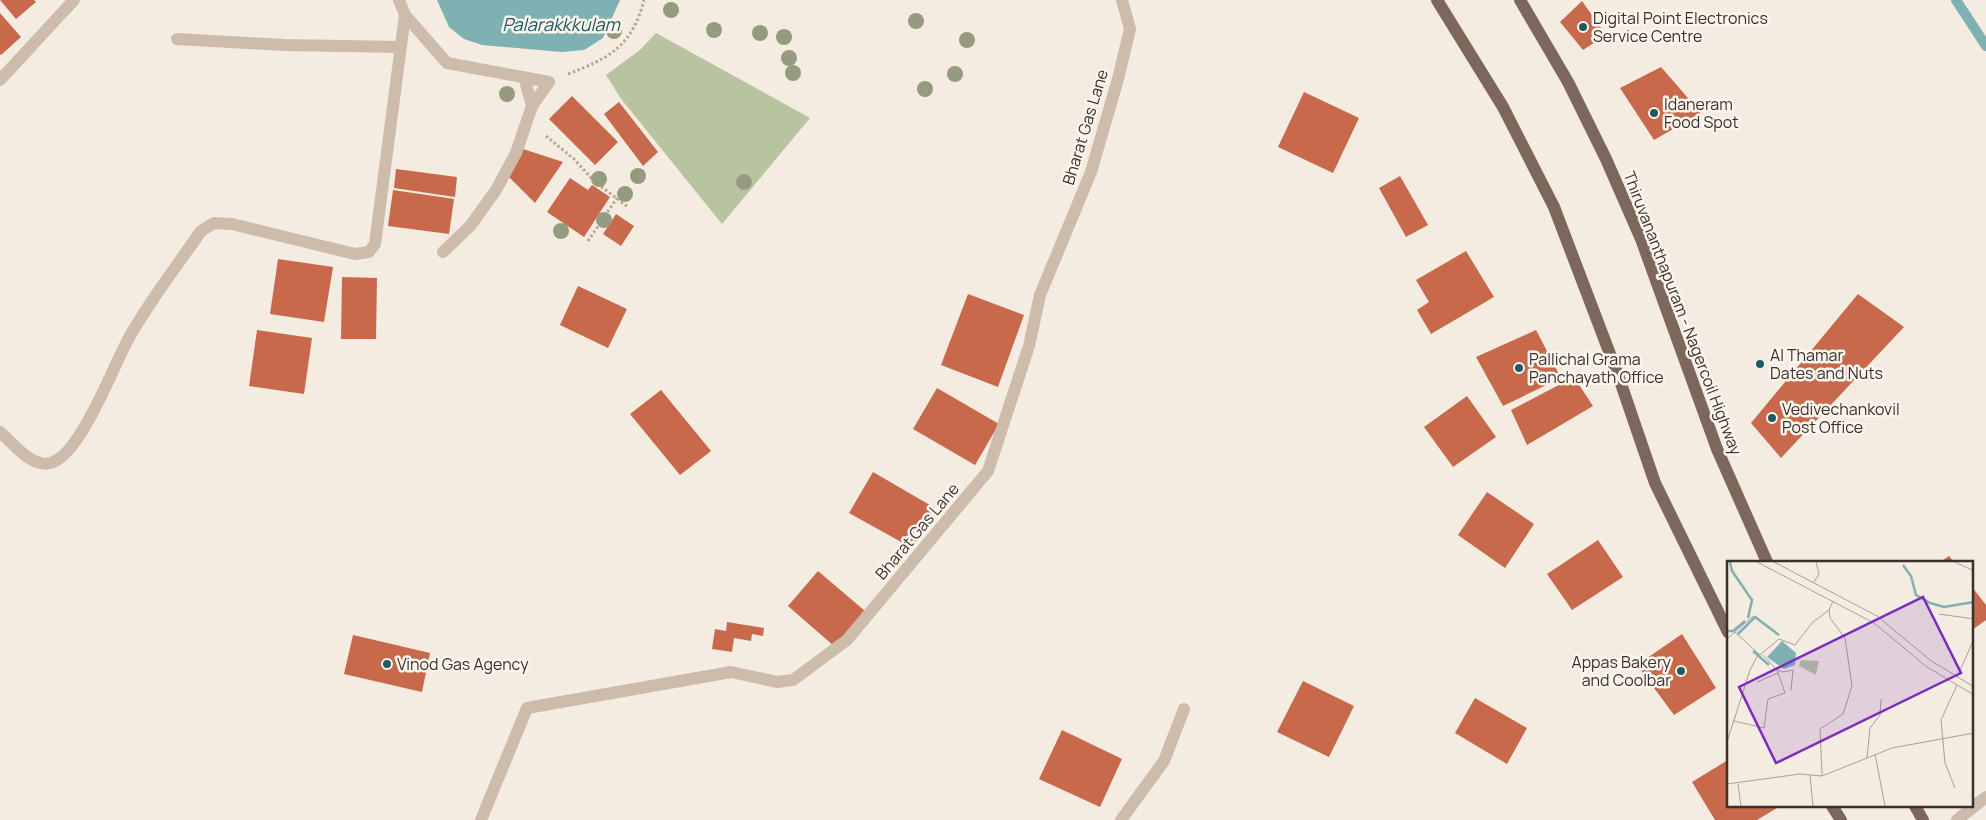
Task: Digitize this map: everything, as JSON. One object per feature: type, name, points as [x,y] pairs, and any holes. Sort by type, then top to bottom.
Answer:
[{"type":"main road","points":[[1437,0],[1503,107],[1554,207],[1618,375],[1655,483],[1727,630]]},
{"type":"main road","name":"Thiruvananthapuram - Nagercoil Highway","points":[[1520,0],[1568,82],[1606,159],[1641,239],[1717,449],[1767,561]]},
{"type":"main road","points":[[1833,808],[1841,820]]},
{"type":"main road","points":[[1916,808],[1923,820]]},
{"type":"street","points":[[0,80],[74,0]]},
{"type":"street","points":[[399,0],[405,15],[447,63],[549,82],[532,106],[516,153],[496,190],[471,225],[443,252]]},
{"type":"street","name":"Bharat Gas Lane","points":[[481,820],[527,708],[731,672],[777,682],[793,680],[847,640],[988,471],[1029,346],[1040,295],[1091,172],[1118,79],[1130,29],[1122,0]]},
{"type":"street","points":[[0,432],[34,462],[50,463],[67,453],[97,406],[130,336],[201,231],[214,224],[232,224],[355,254],[369,252],[375,244],[405,15]]},
{"type":"street","points":[[177,39],[284,45],[401,47]]},
{"type":"street","points":[[524,77],[532,106]]},
{"type":"street","points":[[1121,820],[1164,761],[1184,710]]},
{"type":"street","points":[[1974,807],[1986,797]]},
{"type":"street","points":[[1957,820],[1972,808]]},
{"type":"path","points":[[549,82],[603,60],[620,49],[631,35],[644,0]]},
{"type":"path","points":[[532,106],[532,121],[536,128],[574,159],[594,181],[628,207]]},
{"type":"path","points":[[588,242],[617,198]]},
{"type":"green space","points":[[656,33],[810,118],[722,224],[622,100],[606,75],[640,50]]},
{"type":"water","name":"Palarakkkulam","points":[[437,0],[620,0],[603,38],[584,50],[562,52],[482,45],[464,39],[449,27]]},
{"type":"building","points":[[0,0],[34,0],[36,2],[16,19]]},
{"type":"building","points":[[1582,1],[1606,35],[1583,50],[1560,22]]},
{"type":"building","points":[[0,13],[21,37],[1,55],[0,54]]},
{"type":"building","points":[[1661,67],[1701,113],[1654,140],[1620,88]]},
{"type":"building","points":[[1304,92],[1359,118],[1333,173],[1278,147]]},
{"type":"building","points":[[572,96],[618,142],[595,165],[549,119]]},
{"type":"building","points":[[619,102],[658,152],[643,166],[604,114]]},
{"type":"building","points":[[523,149],[563,162],[535,203],[508,176]]},
{"type":"building","points":[[396,169],[457,177],[455,197],[394,188]]},
{"type":"building","points":[[1400,176],[1428,225],[1406,237],[1379,188]]},
{"type":"building","points":[[570,178],[588,190],[592,185],[610,197],[584,237],[547,212]]},
{"type":"building","points":[[393,190],[454,199],[449,234],[388,226]]},
{"type":"building","points":[[616,214],[634,226],[621,246],[603,234]]},
{"type":"building","points":[[1466,251],[1494,297],[1431,334],[1417,310],[1429,302],[1416,280]]},
{"type":"building","points":[[278,259],[333,267],[324,322],[270,314]]},
{"type":"building","points":[[342,277],[377,278],[376,339],[341,339]]},
{"type":"building","points":[[578,286],[627,309],[608,348],[560,325]]},
{"type":"building","points":[[968,294],[1024,315],[998,387],[941,365]]},
{"type":"building","points":[[1858,294],[1904,327],[1781,458],[1751,423]]},
{"type":"building","points":[[257,330],[312,338],[304,394],[249,386]]},
{"type":"building","name":"Pallichal Grama Panchayath Office","points":[[1536,330],[1561,378],[1503,406],[1476,357]]},
{"type":"building","points":[[1574,377],[1593,406],[1527,445],[1511,410]]},
{"type":"building","points":[[937,388],[999,424],[975,465],[913,429]]},
{"type":"building","points":[[661,390],[711,451],[680,475],[630,414]]},
{"type":"building","points":[[1467,396],[1496,437],[1453,467],[1424,427]]},
{"type":"building","points":[[873,472],[935,508],[912,548],[849,513]]},
{"type":"building","points":[[1487,492],[1534,524],[1505,568],[1458,535]]},
{"type":"building","points":[[1598,540],[1623,577],[1572,610],[1547,574]]},
{"type":"building","points":[[1949,556],[1953,561],[1942,561]]},
{"type":"building","points":[[818,571],[865,611],[834,646],[788,606]]},
{"type":"building","points":[[1974,590],[1986,605],[1986,620],[1974,629]]},
{"type":"building","points":[[727,622],[764,628],[763,636],[752,634],[751,641],[734,638],[732,652],[712,649],[715,629],[726,631]]},
{"type":"building","points":[[1682,634],[1716,688],[1674,715],[1637,665]]},
{"type":"building","name":"Vinod Gas Agency","points":[[353,635],[430,653],[422,692],[344,674]]},
{"type":"building","points":[[1303,681],[1354,706],[1329,757],[1277,732]]},
{"type":"building","points":[[1475,698],[1527,728],[1507,764],[1455,733]]},
{"type":"building","points":[[1062,730],[1122,759],[1100,807],[1039,779]]},
{"type":"building","points":[[1727,761],[1727,808],[1777,808],[1757,820],[1715,820],[1692,782]]},
{"type":"waterway","points":[[1956,0],[1986,46]]},
{"type":"place","name":"Digital Point Electronics Service Centre","points":[[1583,27]]},
{"type":"place","name":"Idaneram Food Spot","points":[[1654,113]]},
{"type":"place","name":"Al Thamar Dates and Nuts","points":[[1760,364]]},
{"type":"place","name":"Pallichal Grama Panchayath Office","points":[[1519,368]]},
{"type":"place","name":"Vedivechankovil Post Office","points":[[1772,418]]},
{"type":"place","name":"Vinod Gas Agency","points":[[387,664]]},
{"type":"place","name":"Appas Bakery and Coolbar","points":[[1681,671]]}]
